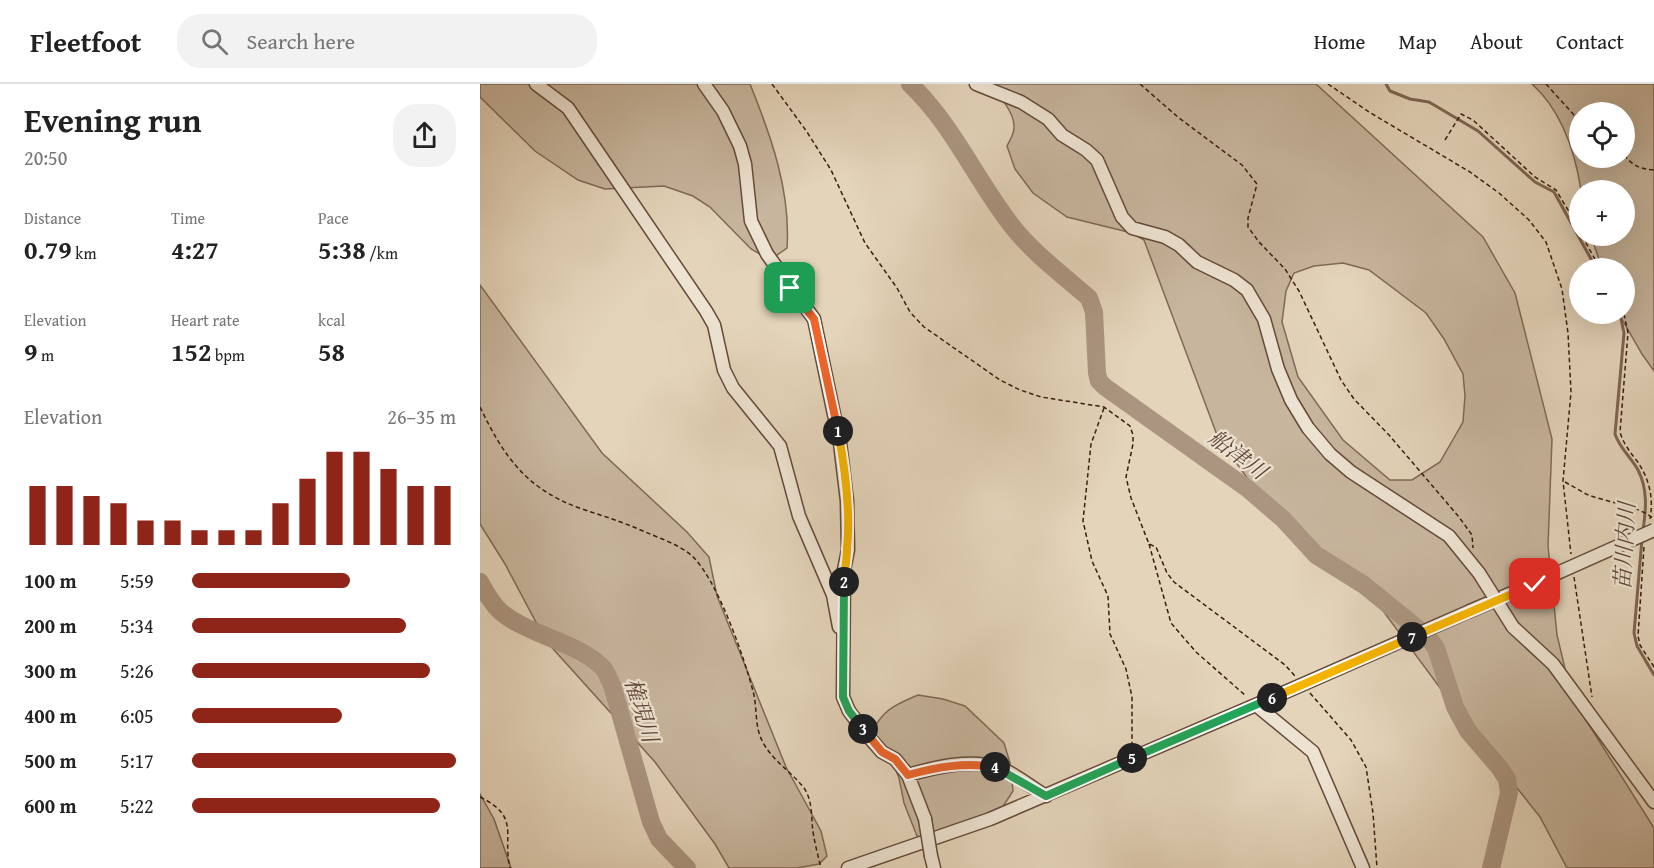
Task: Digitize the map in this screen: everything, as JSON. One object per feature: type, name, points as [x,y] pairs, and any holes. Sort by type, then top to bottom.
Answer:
[{"type":"street","points":[[536,84],[568,108],[714,325],[724,370],[733,388],[780,446],[799,516],[833,595],[840,633],[845,638]]},
{"type":"street","points":[[704,84],[723,111],[740,146],[745,164],[751,220],[767,254],[814,319],[840,443],[847,501],[848,550],[844,570],[843,697],[849,711],[882,752],[895,759],[908,775],[925,819],[933,862]]},
{"type":"street","points":[[976,84],[1021,102],[1048,119],[1062,135],[1097,160],[1122,217],[1132,228],[1165,237],[1179,245],[1197,262],[1234,280],[1247,290],[1264,319],[1278,369],[1308,428],[1330,454],[1351,472],[1449,536],[1479,573],[1513,627],[1553,664],[1654,802]]},
{"type":"street","points":[[848,868],[912,847],[1046,796],[1535,584],[1651,528]]},
{"type":"street","points":[[1261,703],[1313,752],[1363,868]]},
{"type":"street","points":[[908,775],[930,769],[973,764],[998,767],[1046,796]]},
{"type":"path","points":[[772,84],[831,170],[865,243],[897,288],[910,312],[924,327],[1000,380],[1020,390],[1041,398],[1104,407],[1130,426],[1133,435],[1126,477],[1131,498],[1149,544],[1168,615],[1175,630],[1196,652],[1261,703]]},
{"type":"path","points":[[1140,84],[1179,118],[1242,165],[1251,175],[1257,184],[1248,218],[1248,227],[1258,242],[1285,269],[1299,291],[1341,380],[1354,399],[1389,435],[1472,535]]},
{"type":"path","points":[[1328,84],[1360,107],[1470,172],[1499,193],[1529,220],[1546,242],[1562,289],[1568,333],[1571,392],[1563,481],[1572,562]]},
{"type":"path","points":[[1546,84],[1569,109]]},
{"type":"path","points":[[1445,140],[1461,114],[1473,120],[1535,177],[1556,190],[1569,212]]},
{"type":"path","points":[[1635,166],[1654,170]]},
{"type":"path","points":[[1626,324],[1628,333],[1620,432],[1622,439],[1640,465],[1651,490],[1651,528]]},
{"type":"path","points":[[480,406],[495,438],[525,477],[543,492],[582,509],[621,521],[675,545],[691,555],[706,573],[732,628],[753,693],[760,735],[767,751],[805,789],[810,803],[821,868]]},
{"type":"path","points":[[1104,407],[1091,444],[1083,521],[1092,561],[1108,596],[1110,634],[1126,669],[1132,697],[1132,758]]},
{"type":"path","points":[[1563,481],[1587,494],[1614,501],[1647,514],[1654,520]]},
{"type":"path","points":[[1644,543],[1638,636],[1640,645],[1654,668]]},
{"type":"path","points":[[1149,544],[1156,547],[1167,573],[1174,582],[1284,665],[1299,681]]},
{"type":"path","points":[[1574,573],[1592,696]]},
{"type":"path","points":[[1307,689],[1351,740],[1366,767],[1373,813],[1377,868]]},
{"type":"path","points":[[480,797],[505,815],[510,868]]},
{"type":"shaded area","points":[[480,84],[750,84],[772,144],[783,185],[787,248],[767,258],[751,249],[710,207],[693,196],[664,186],[605,189],[578,180],[535,151],[480,97]]},
{"type":"shaded area","points":[[986,84],[1316,84],[1483,237],[1515,293],[1552,439],[1548,546],[1557,635],[1572,698],[1654,828],[1654,868],[1567,868],[1540,817],[1472,731],[1378,604],[1247,478],[1217,435],[1144,240],[1132,233],[1067,217],[1033,193],[1015,169],[1007,146],[1014,130],[1012,116],[1005,103]],"holes":[[[1343,263],[1369,270],[1426,313],[1444,339],[1463,374],[1465,396],[1463,422],[1440,462],[1412,480],[1390,480],[1343,440],[1298,377],[1282,322],[1286,291],[1294,273],[1314,266]]]},
{"type":"shaded area","points":[[1532,84],[1654,84],[1654,371],[1625,324],[1635,324],[1635,258],[1599,258],[1594,246],[1635,246],[1635,180],[1579,180],[1576,168],[1635,168],[1635,102],[1569,102],[1569,141],[1551,107]]},
{"type":"shaded area","points":[[480,285],[602,453],[687,532],[709,557],[717,596],[786,767],[821,831],[827,856],[819,864],[797,868],[729,868],[715,844],[655,762],[546,641],[505,564],[480,524]]},
{"type":"shaded area","points":[[918,695],[943,699],[965,706],[1004,743],[1010,763],[1013,791],[1002,808],[929,842],[917,836],[904,803],[899,778],[893,763],[871,733],[885,713]]},
{"type":"shaded area","points":[[480,794],[494,819],[511,868],[480,868]]},
{"type":"waterway","name":"船津川","points":[[910,84],[939,117],[1020,236],[1089,298],[1094,312],[1099,381],[1248,489],[1283,519],[1316,555],[1364,585],[1428,637],[1436,648],[1455,707],[1468,731],[1507,779],[1509,793],[1491,868]]},
{"type":"waterway","name":"苗川内川","points":[[1386,84],[1390,91],[1410,99],[1429,102],[1478,131],[1535,182],[1554,192],[1590,258]]},
{"type":"waterway","name":"苗川内川","points":[[1622,324],[1624,333],[1615,434],[1641,477],[1645,492],[1643,530]]},
{"type":"waterway","name":"苗川内川","points":[[1642,539],[1634,633],[1637,646],[1654,675]]},
{"type":"waterway","name":"権現川","points":[[480,582],[495,605],[512,620],[581,652],[593,659],[604,670],[612,685],[651,822],[659,839],[687,868]]},
{"type":"route","points":[[790,288],[814,319],[840,443],[847,501],[848,550],[844,570],[843,697],[849,711],[867,735],[882,752],[895,759],[908,775],[930,769],[973,764],[998,767],[1046,796],[1535,584]]}]
